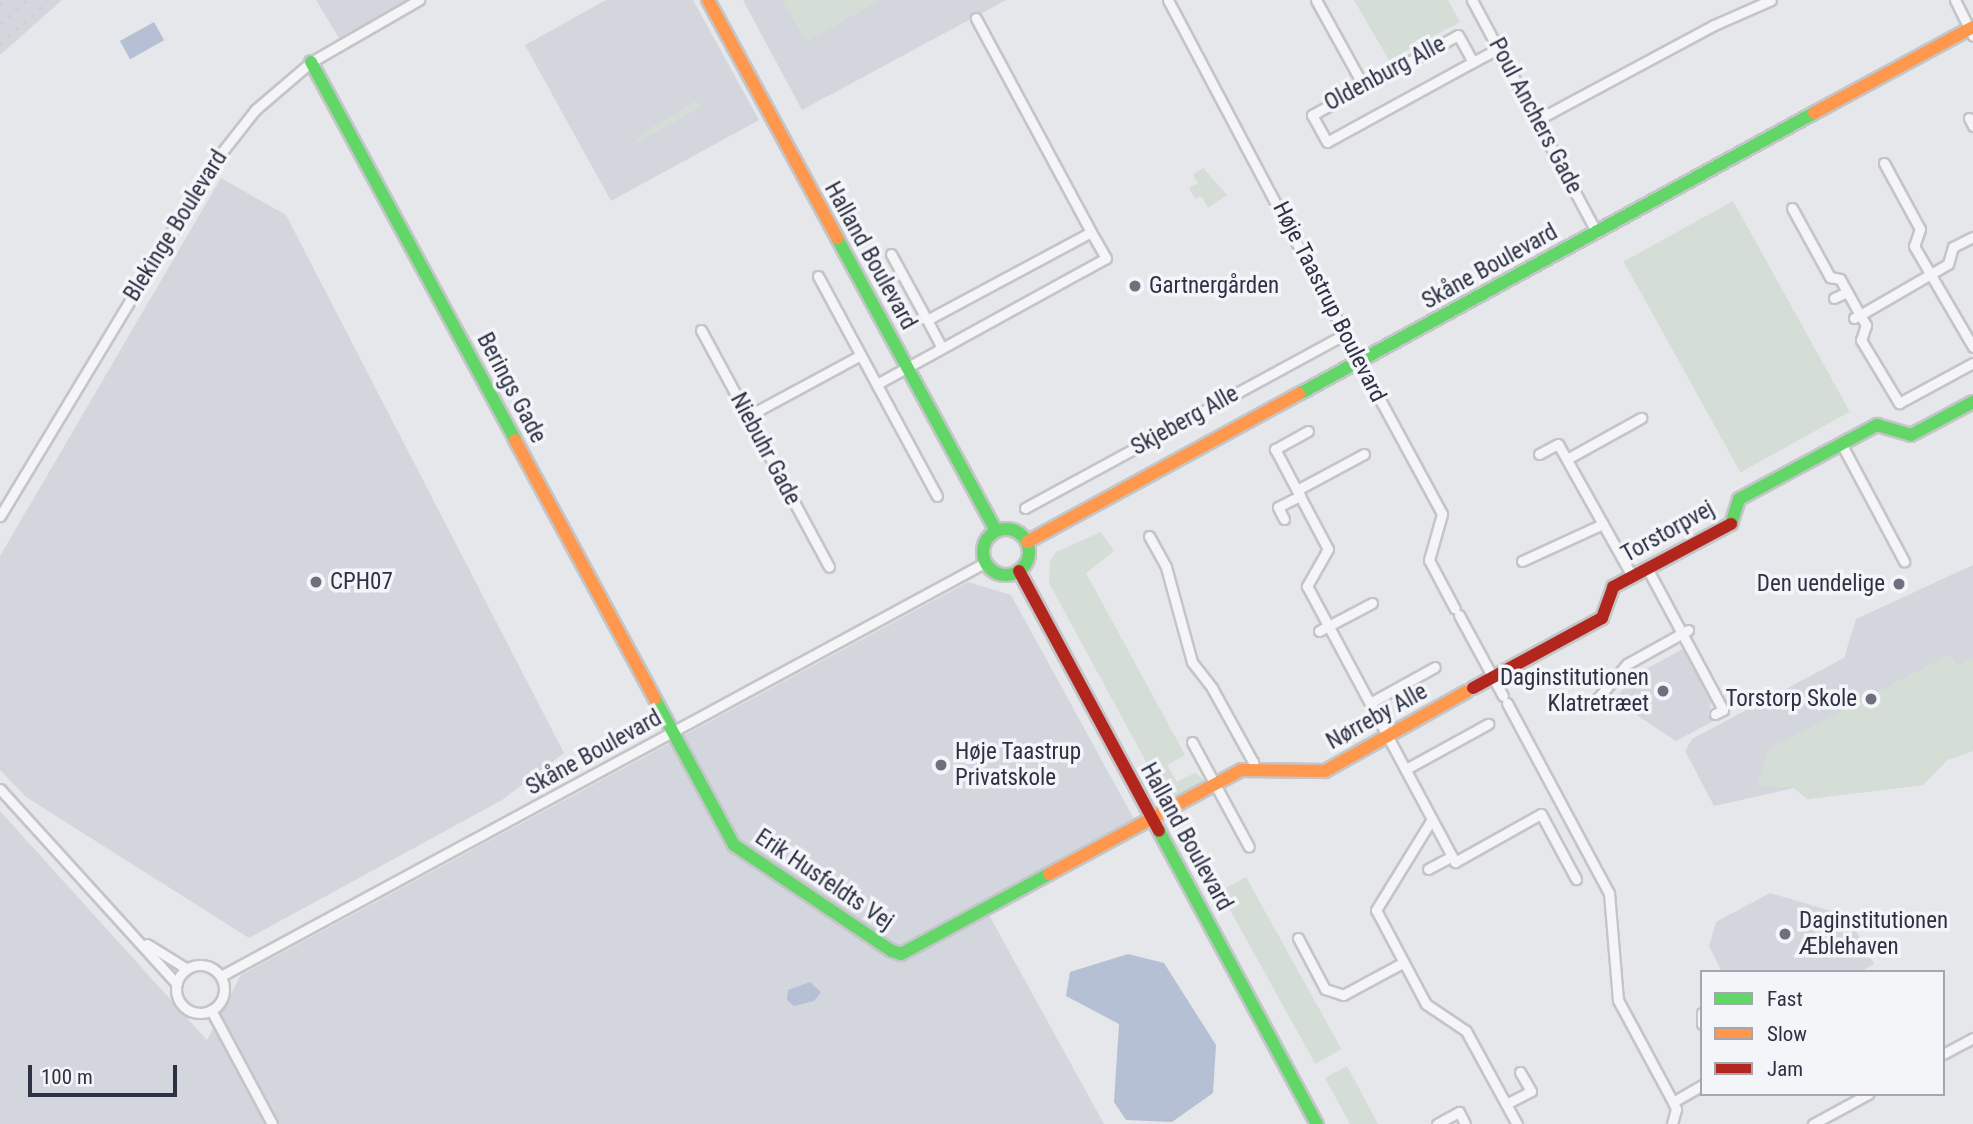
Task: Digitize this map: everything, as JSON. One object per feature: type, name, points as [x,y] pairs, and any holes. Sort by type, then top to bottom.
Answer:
[{"type":"street","name":"Blekinge Boulevard","points":[[0,516],[211,166],[255,110],[311,62],[419,0]]},
{"type":"street","name":"Halland Boulevard","points":[[708,0],[996,531]]},
{"type":"street","name":"Høje Taastrup Boulevard","points":[[1168,0],[1331,300],[1347,338],[1442,514],[1429,560],[1609,893],[1618,1000],[1674,1102]]},
{"type":"street","points":[[1316,0],[1363,85]]},
{"type":"street","name":"Poul Anchers Gade","points":[[1472,0],[1597,233]]},
{"type":"street","points":[[1537,120],[1714,25],[1771,0]]},
{"type":"street","points":[[1955,0],[1972,30]]},
{"type":"street","points":[[877,384],[1106,258],[976,18]]},
{"type":"street","name":"Skåne Boulevard","points":[[1027,542],[1972,30]]},
{"type":"street","name":"Oldenburg Alle","points":[[1473,62],[1458,35],[1312,115],[1327,142],[1499,48]]},
{"type":"street","name":"Berings Gade","points":[[311,62],[674,733]]},
{"type":"street","points":[[1884,163],[1920,229],[1914,246],[1973,347]]},
{"type":"street","points":[[1792,208],[1829,277],[1840,279],[1857,316],[1866,325],[1861,340],[1869,355],[1876,358],[1899,403],[1973,363]]},
{"type":"street","points":[[927,320],[1091,232]]},
{"type":"street","points":[[1857,316],[1948,264],[1953,247],[1973,237]]},
{"type":"street","points":[[891,254],[942,348]]},
{"type":"street","points":[[818,276],[937,496]]},
{"type":"street","points":[[1834,298],[1847,292]]},
{"type":"street","name":"Niebuhr Gade","points":[[701,330],[829,567]]},
{"type":"street","name":"Skjeberg Alle","points":[[1025,508],[1347,338]]},
{"type":"street","points":[[748,416],[861,355]]},
{"type":"street","name":"Torstorpvej","points":[[1612,587],[1732,523],[1739,499],[1877,425],[1911,435],[1973,402]]},
{"type":"street","points":[[1567,459],[1642,418]]},
{"type":"street","points":[[1308,431],[1275,449],[1328,549],[1307,586],[1318,599],[1329,626],[1455,862],[1541,814],[1576,879]]},
{"type":"street","points":[[1539,454],[1558,444],[1632,576]]},
{"type":"street","points":[[1842,445],[1904,561]]},
{"type":"street","points":[[1284,519],[1278,508],[1364,454]]},
{"type":"street","points":[[1522,561],[1602,524]]},
{"type":"street","points":[[1015,530],[1027,542],[1028,558],[1019,571],[1000,574],[986,562],[983,548],[996,531],[1015,530]]},
{"type":"street","points":[[1149,536],[1166,567],[1192,662],[1212,688],[1254,762],[1253,770]]},
{"type":"street","name":"Skåne Boulevard","points":[[220,976],[986,562]]},
{"type":"street","points":[[1647,568],[1685,632],[1723,710],[1715,714]]},
{"type":"street","name":"Halland Boulevard","points":[[1019,571],[1317,1124]]},
{"type":"street","name":"Nørreby Alle","points":[[1152,819],[1241,770],[1325,771],[1602,618],[1612,587]]},
{"type":"street","points":[[1319,631],[1372,603]]},
{"type":"street","points":[[1598,698],[1627,664],[1685,632]]},
{"type":"street","points":[[1370,703],[1435,667]]},
{"type":"street","points":[[1406,769],[1488,724]]},
{"type":"street","name":"Erik Husfeldts Vej","points":[[674,733],[741,853],[901,954],[1152,819]]},
{"type":"street","points":[[1192,742],[1249,847]]},
{"type":"street","points":[[0,789],[142,941],[177,984],[184,1007],[197,1013],[211,1010],[222,999],[220,976],[204,965],[187,969],[177,984]]},
{"type":"street","points":[[1432,819],[1376,910],[1429,1008],[1466,1031],[1517,1124]]},
{"type":"street","points":[[1428,869],[1452,856]]},
{"type":"street","points":[[1298,939],[1325,989],[1343,995],[1404,962]]},
{"type":"street","points":[[142,941],[187,969]]},
{"type":"street","points":[[211,1010],[272,1124]]},
{"type":"street","points":[[1945,1053],[1973,1038]]},
{"type":"street","points":[[1506,1104],[1531,1091],[1520,1072]]},
{"type":"street","points":[[1672,1124],[1674,1102],[1700,1086]]},
{"type":"street","points":[[1813,1124],[1864,1096]]},
{"type":"street","points":[[1437,1124],[1459,1112],[1465,1124]]},
{"type":"shaded area","points":[[0,0],[62,0],[0,55]]},
{"type":"shaded area","points":[[316,0],[409,0],[339,38]]},
{"type":"shaded area","points":[[606,0],[693,0],[759,120],[611,201],[525,45]]},
{"type":"shaded area","points":[[743,0],[1006,0],[802,110]]},
{"type":"shaded area","points":[[782,0],[880,0],[806,42]]},
{"type":"shaded area","points":[[1354,0],[1448,0],[1460,22],[1389,60]]},
{"type":"shaded area","points":[[696,101],[703,106],[633,145],[644,132]]},
{"type":"shaded area","points":[[1203,168],[1227,195],[1208,208],[1202,196],[1195,199],[1189,188],[1198,183],[1193,174]]},
{"type":"shaded area","points":[[221,178],[286,215],[564,753],[502,800],[249,938],[26,797],[0,770],[0,556]]},
{"type":"shaded area","points":[[1733,201],[1850,412],[1741,472],[1624,262]]},
{"type":"shaded area","points":[[1101,532],[1114,551],[1086,573],[1185,755],[1167,765],[1177,782],[1195,773],[1204,780],[1169,804],[1049,583],[1050,561],[1056,552]]},
{"type":"shaded area","name":"Torstorp Skole","points":[[1973,565],[1973,751],[1947,760],[1923,785],[1807,799],[1794,788],[1714,806],[1685,751],[1692,739],[1844,658],[1856,619]]},
{"type":"shaded area","points":[[968,582],[1011,595],[1134,819],[983,904],[1104,1124],[0,1124],[0,811],[207,1040],[241,975]]},
{"type":"shaded area","name":"Daginstitutionen Klatretræet","points":[[1683,649],[1712,701],[1708,714],[1712,719],[1721,717],[1676,741],[1614,700],[1635,675]]},
{"type":"shaded area","points":[[1950,654],[1957,666],[1973,658],[1973,751],[1947,760],[1923,785],[1807,799],[1794,788],[1757,786],[1769,749]]},
{"type":"shaded area","points":[[1246,877],[1342,1049],[1315,1064],[1220,892]]},
{"type":"shaded area","name":"Daginstitutionen Æblehaven","points":[[1770,893],[1848,916],[1874,964],[1864,970],[1721,970],[1709,946],[1716,922]]},
{"type":"shaded area","points":[[1347,1066],[1378,1124],[1350,1124],[1325,1078]]},
{"type":"water","points":[[154,22],[164,40],[130,59],[120,41]]},
{"type":"water","points":[[1128,954],[1164,963],[1216,1045],[1213,1093],[1172,1122],[1126,1120],[1114,1102],[1119,1024],[1066,996],[1070,972]]},
{"type":"water","points":[[810,982],[821,992],[814,1001],[794,1006],[787,1000],[788,990]]},
{"type":"railway","points":[[0,4],[4,0]]},
{"type":"railway","points":[[0,24],[28,0]]},
{"type":"railway","points":[[0,44],[47,2]]},
{"type":"traffic: fast","points":[[311,62],[515,440]]},
{"type":"traffic: fast","points":[[1299,394],[1814,113]]},
{"type":"traffic: fast","points":[[837,238],[996,531]]},
{"type":"traffic: fast","points":[[1731,524],[1739,499],[1877,425],[1911,435],[1973,402]]},
{"type":"traffic: fast","points":[[1006,529],[1022,536],[1029,552],[1022,568],[1006,575],[990,568],[983,552],[990,536],[1006,529]]},
{"type":"traffic: fast","points":[[655,699],[734,845],[892,951],[901,954],[1049,874]]},
{"type":"traffic: fast","points":[[1159,831],[1317,1124]]},
{"type":"traffic: slow","points":[[708,0],[837,238]]},
{"type":"traffic: slow","points":[[1814,113],[1973,27]]},
{"type":"traffic: slow","points":[[1027,542],[1299,394]]},
{"type":"traffic: slow","points":[[515,440],[655,699]]},
{"type":"traffic: slow","points":[[1049,874],[1241,770],[1325,771],[1466,692]]},
{"type":"traffic: jam","points":[[1473,688],[1602,618],[1613,587],[1731,524]]},
{"type":"traffic: jam","points":[[1019,571],[1159,831]]},
{"type":"place","name":"Gartnergården","points":[[1135,286]]},
{"type":"place","name":"CPH07","points":[[316,582]]},
{"type":"place","name":"Den uendelige","points":[[1899,584]]},
{"type":"place","name":"Daginstitutionen Klatretræet","points":[[1663,691]]},
{"type":"place","name":"Torstorp Skole","points":[[1871,699]]},
{"type":"place","name":"Høje Taastrup Privatskole","points":[[941,765]]},
{"type":"place","name":"Daginstitutionen Æblehaven","points":[[1785,934]]}]
